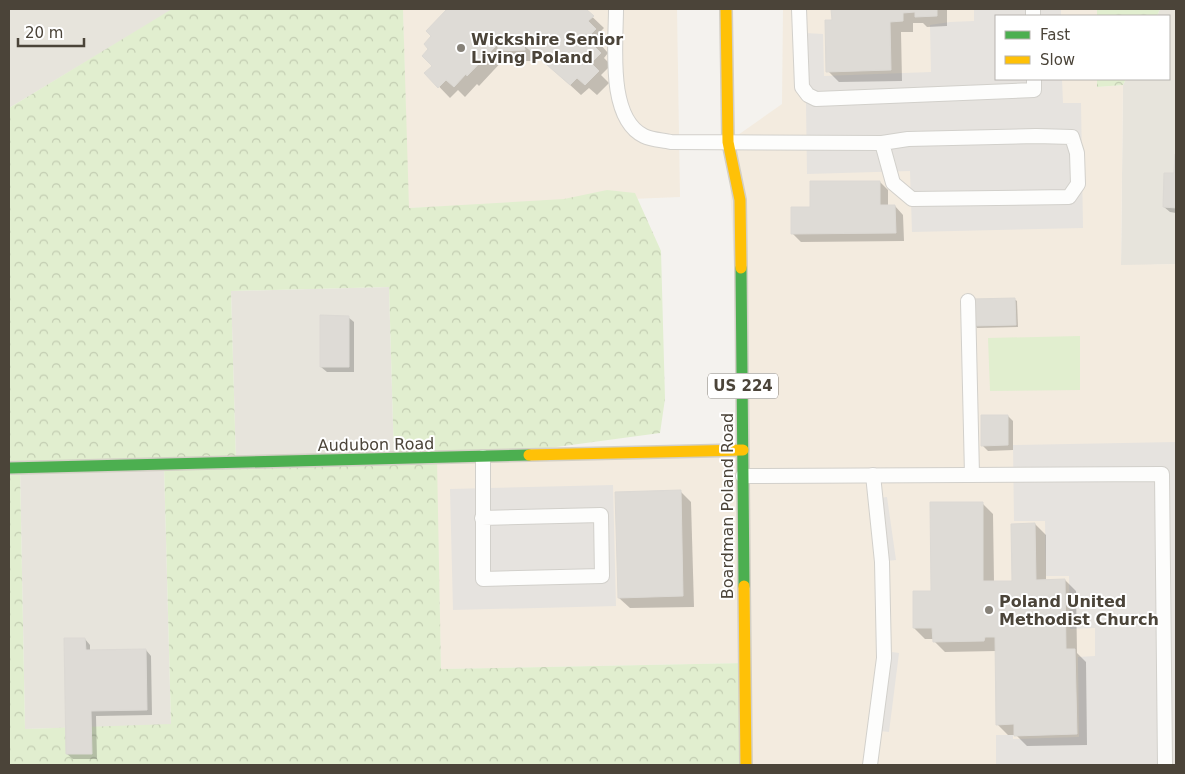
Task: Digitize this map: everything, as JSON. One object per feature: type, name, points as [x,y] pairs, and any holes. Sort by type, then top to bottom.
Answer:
[{"type":"main road","name":"Boardman Poland Road","points":[[726,9],[728,142],[740,200],[746,765]]},
{"type":"main road","name":"Audubon Road","points":[[9,468],[743,450]]},
{"type":"lane","points":[[604,9],[616,14],[616,88],[626,121],[644,136],[671,142],[882,143],[908,139],[1072,137],[1077,153],[1078,184],[1069,198],[912,199],[893,183],[882,143]]},
{"type":"lane","points":[[799,9],[802,87],[808,95],[816,99],[1034,90],[1034,80]]},
{"type":"lane","points":[[968,301],[972,475]]},
{"type":"lane","points":[[482,518],[601,515],[602,576],[483,579],[482,518],[483,457]]},
{"type":"lane","points":[[744,476],[1162,474],[1170,650],[1165,765]]},
{"type":"lane","points":[[870,765],[884,658],[882,562],[873,475]]},
{"type":"shaded area","points":[[9,9],[172,9],[172,10],[9,108]]},
{"type":"shaded area","points":[[403,9],[677,9],[680,197],[408,208]]},
{"type":"shaded area","points":[[783,9],[1097,9],[1097,15],[995,15],[995,80],[1097,80],[1098,87],[1123,85],[1121,265],[1176,264],[1176,765],[746,765],[745,663],[441,669],[436,458],[743,450],[728,142],[782,104]]},
{"type":"shaded area","points":[[974,9],[1061,9],[1061,15],[995,15],[995,80],[1062,80],[1063,103],[1081,103],[1083,228],[912,232],[910,171],[807,174],[805,33],[823,34],[824,76],[931,72],[930,25],[974,21]]},
{"type":"shaded area","points":[[1160,9],[1176,9],[1176,264],[1121,266],[1123,85],[1126,80],[1170,80],[1170,15],[1157,15]]},
{"type":"shaded area","points":[[389,287],[394,459],[236,463],[231,291]]},
{"type":"shaded area","points":[[1176,442],[1176,765],[996,765],[996,735],[1013,735],[1013,739],[1079,737],[1078,657],[1095,656],[1095,628],[1070,629],[1069,576],[1046,576],[1045,521],[1014,521],[1013,445]]},
{"type":"shaded area","points":[[164,465],[171,725],[25,729],[20,468]]},
{"type":"shaded area","points":[[613,485],[616,606],[453,610],[450,489]]},
{"type":"shaded area","points":[[887,497],[896,560],[887,561],[879,498]]},
{"type":"shaded area","points":[[892,652],[899,653],[889,732],[880,731]]},
{"type":"green space","points":[[172,9],[403,9],[409,208],[564,199],[607,190],[635,193],[661,251],[665,399],[660,433],[483,457],[437,459],[441,669],[745,663],[746,765],[9,765],[9,108]],"holes":[[[389,287],[394,459],[236,463],[231,291]],[[164,465],[171,724],[25,729],[20,468]]]},
{"type":"green space","points":[[1097,9],[1160,9],[1157,15],[1097,15]]},
{"type":"green space","points":[[1097,80],[1126,80],[1123,85],[1097,87]]},
{"type":"green space","points":[[1080,336],[1080,390],[990,391],[988,338]]},
{"type":"building","name":"Wickshire Senior Living Poland","points":[[447,9],[586,9],[594,16],[588,21],[596,29],[591,34],[598,41],[594,46],[601,53],[591,63],[599,71],[585,85],[577,78],[570,85],[524,45],[525,50],[498,51],[498,44],[454,87],[446,80],[438,88],[424,73],[432,66],[422,56],[428,49],[424,44],[431,36],[426,31]]},
{"type":"building","points":[[831,9],[937,9],[937,16],[915,17],[915,12],[903,13],[903,21],[890,22],[891,70],[826,72],[825,20],[832,20]]},
{"type":"building","points":[[1175,154],[1176,208],[1163,207],[1164,173],[1174,173]]},
{"type":"building","points":[[810,181],[880,181],[880,205],[895,205],[896,233],[791,234],[791,207],[810,207]]},
{"type":"building","points":[[1015,298],[1016,325],[973,326],[972,299]]},
{"type":"building","points":[[320,315],[349,316],[349,367],[320,367]]},
{"type":"building","points":[[981,415],[1008,415],[1008,445],[981,446]]},
{"type":"building","points":[[681,490],[683,596],[618,598],[615,492]]},
{"type":"building","name":"Poland United Methodist Church","points":[[930,502],[983,502],[983,581],[1012,581],[1011,524],[1035,523],[1036,580],[1065,579],[1066,649],[1075,649],[1077,734],[1014,736],[1014,724],[996,725],[995,637],[985,637],[984,641],[933,642],[932,628],[913,628],[913,591],[931,591]]},
{"type":"building","points":[[64,638],[85,638],[86,650],[146,649],[147,710],[91,711],[92,754],[66,754]]},
{"type":"traffic: fast","points":[[741,268],[744,586]]},
{"type":"traffic: fast","points":[[9,468],[529,455]]},
{"type":"traffic: slow","points":[[726,9],[728,142],[740,200],[741,268]]},
{"type":"traffic: slow","points":[[529,455],[743,450]]},
{"type":"traffic: slow","points":[[744,586],[746,765]]},
{"type":"place","name":"Wickshire Senior Living Poland","points":[[461,48]]},
{"type":"place","name":"Poland United Methodist Church","points":[[989,610]]}]
